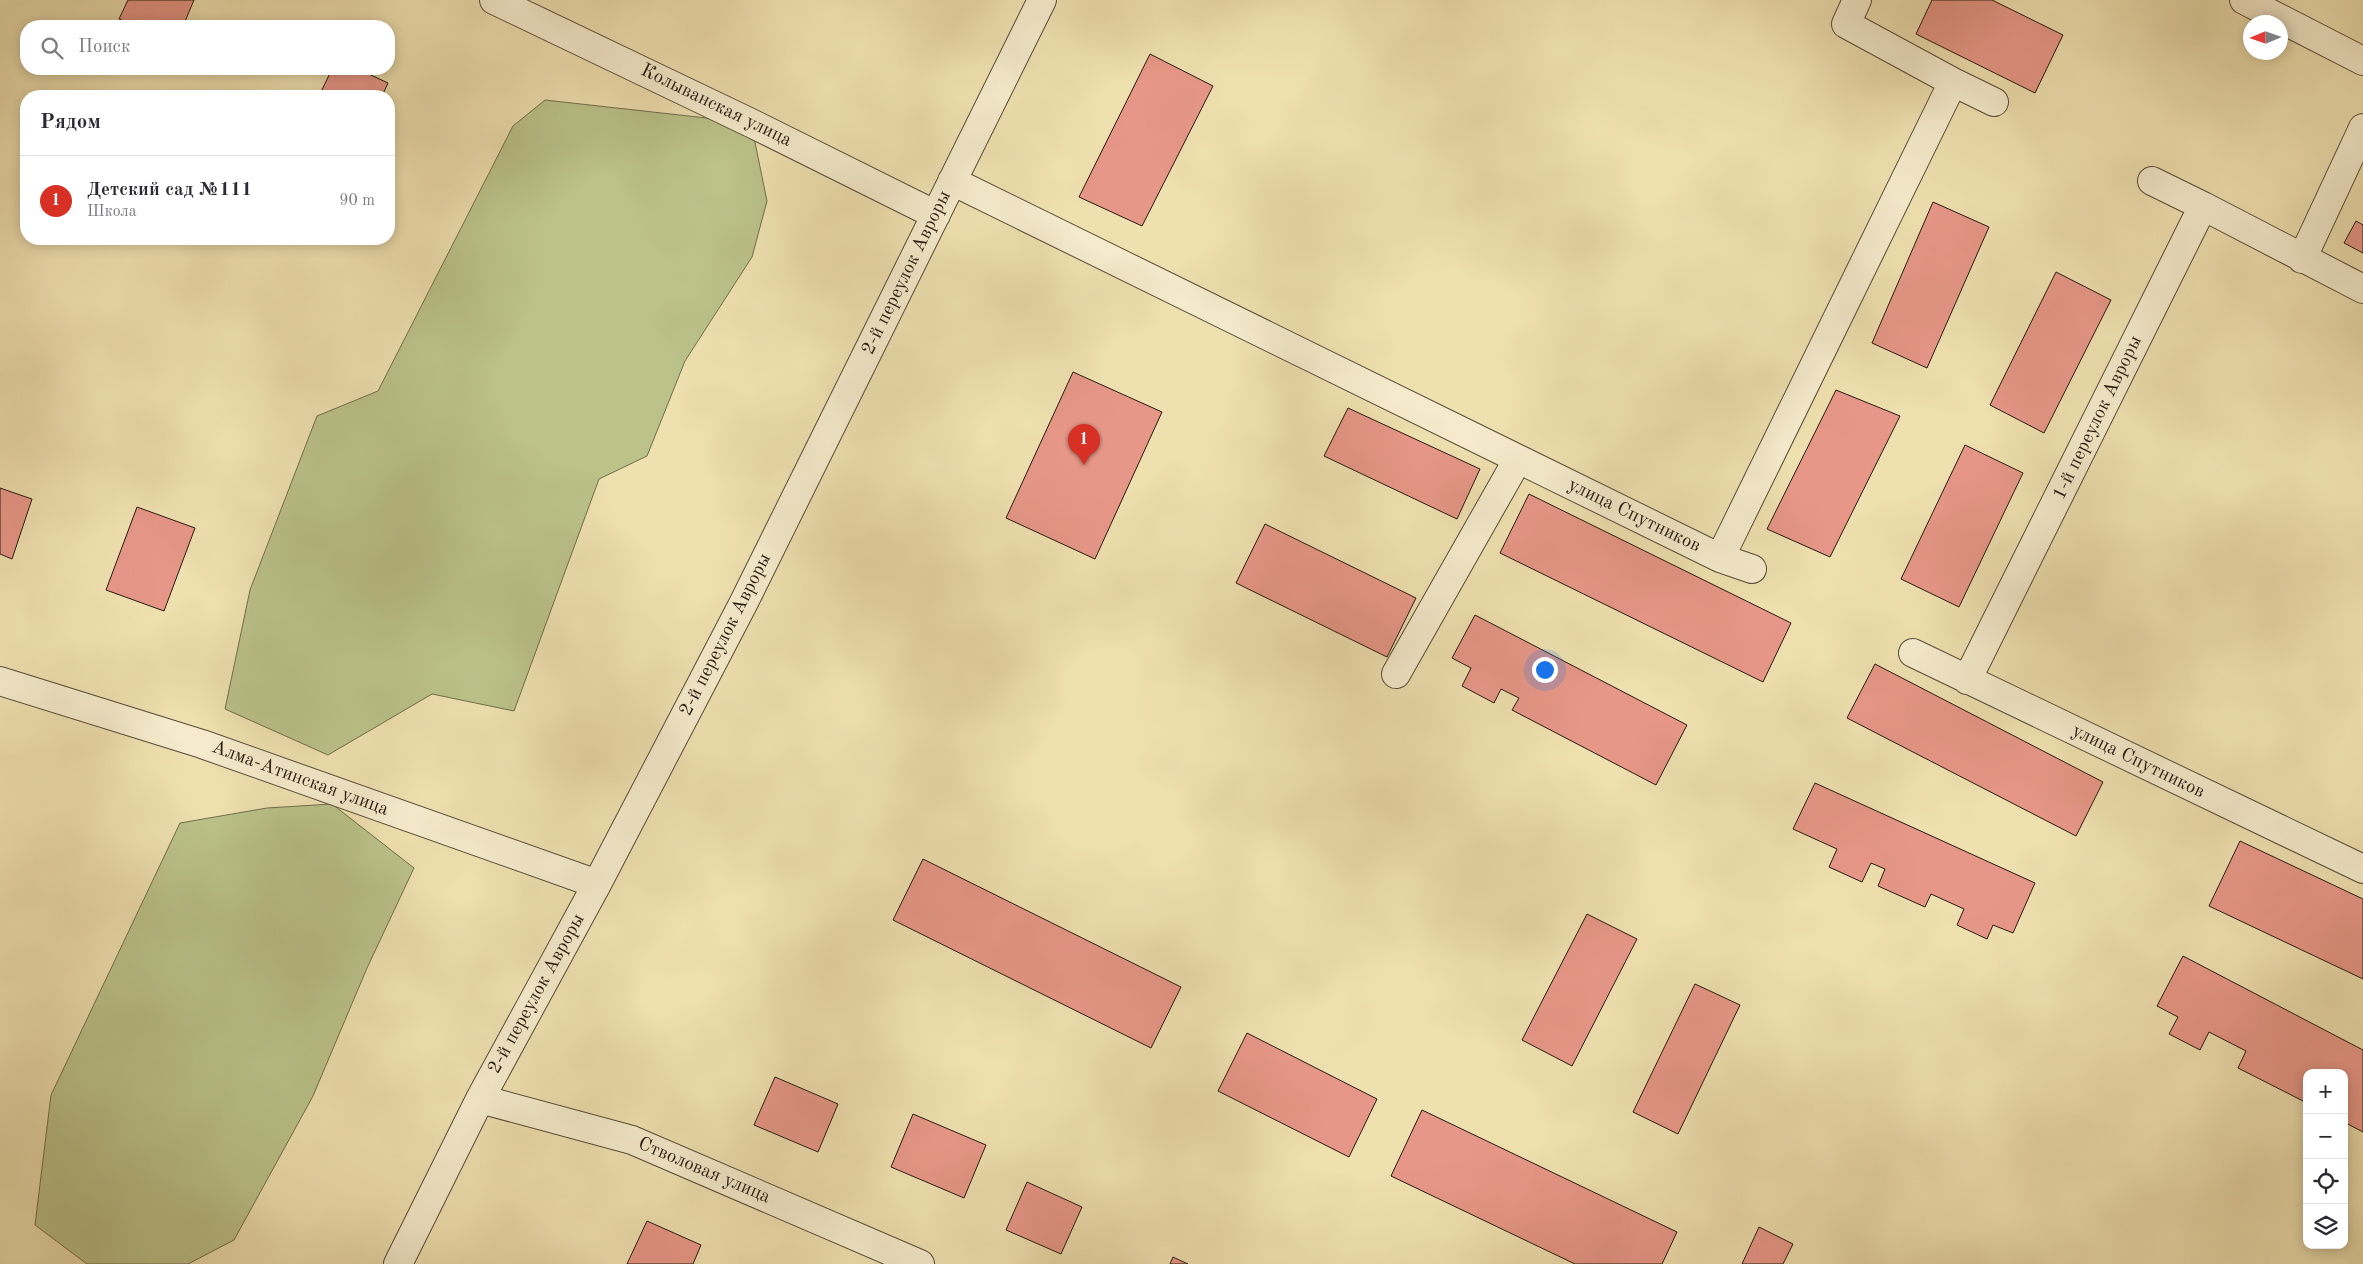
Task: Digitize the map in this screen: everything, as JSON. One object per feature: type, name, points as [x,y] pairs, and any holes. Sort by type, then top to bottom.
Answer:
[{"type":"street","name":"Колыванская улица","points":[[494,0],[751,123],[936,215]]},
{"type":"street","name":"2-й переулок Авроры","points":[[398,1264],[480,1099],[597,884],[747,595],[1042,0]]},
{"type":"street","points":[[1857,0],[1846,24],[1994,102]]},
{"type":"street","points":[[2244,0],[2363,61]]},
{"type":"street","points":[[1720,558],[1953,82]]},
{"type":"street","points":[[2302,259],[2363,128]]},
{"type":"street","name":"улица Спутников","points":[[952,181],[1720,558],[1752,570]]},
{"type":"street","points":[[2152,181],[2363,289]]},
{"type":"street","name":"1-й переулок Авроры","points":[[1967,680],[2203,206]]},
{"type":"street","points":[[1396,674],[1518,459]]},
{"type":"street","name":"улица Спутников","points":[[1913,653],[2363,869]]},
{"type":"street","name":"Алма-Атинская улица","points":[[0,681],[202,744],[597,884]]},
{"type":"street","name":"Стволовая улица","points":[[480,1099],[632,1140],[920,1264]]},
{"type":"green space","points":[[545,100],[751,123],[767,201],[752,257],[685,361],[647,456],[599,479],[514,711],[432,694],[328,755],[225,709],[250,590],[317,416],[378,391],[513,126]]},
{"type":"green space","points":[[332,804],[414,868],[367,968],[313,1096],[234,1240],[188,1264],[87,1264],[35,1225],[51,1095],[180,823],[267,808]]},
{"type":"building","points":[[128,0],[194,0],[186,20],[119,19]]},
{"type":"building","points":[[1932,0],[1992,0],[2063,35],[2035,93],[1916,34]]},
{"type":"building","points":[[1150,54],[1213,86],[1142,226],[1079,197]]},
{"type":"building","points":[[329,75],[371,75],[388,83],[385,90],[322,90]]},
{"type":"building","points":[[1933,202],[1989,227],[1927,368],[1872,343]]},
{"type":"building","points":[[2356,221],[2363,225],[2363,253],[2344,243]]},
{"type":"building","points":[[2056,272],[2111,300],[2044,433],[1990,405]]},
{"type":"building","points":[[1073,372],[1162,412],[1095,559],[1006,518]]},
{"type":"building","points":[[1836,390],[1900,416],[1830,557],[1767,529]]},
{"type":"building","points":[[1348,408],[1480,469],[1457,519],[1324,456]]},
{"type":"building","points":[[1965,445],[2023,473],[1959,607],[1901,579]]},
{"type":"building","points":[[0,488],[32,499],[12,559],[0,554]]},
{"type":"building","points":[[1529,494],[1791,623],[1763,682],[1500,553]]},
{"type":"building","points":[[137,507],[195,528],[164,611],[106,590]]},
{"type":"building","points":[[1265,524],[1416,598],[1387,657],[1236,583]]},
{"type":"building","points":[[1475,615],[1687,725],[1656,785],[1512,710],[1519,698],[1501,689],[1494,703],[1462,686],[1471,668],[1452,658]]},
{"type":"building","points":[[1875,664],[2103,782],[2076,836],[1847,718]]},
{"type":"building","points":[[1815,783],[2035,883],[2013,933],[1993,925],[1987,939],[1957,925],[1964,909],[1931,894],[1925,907],[1878,886],[1885,869],[1871,863],[1862,882],[1829,867],[1837,849],[1793,829]]},
{"type":"building","points":[[2240,841],[2363,899],[2363,979],[2209,906]]},
{"type":"building","points":[[923,859],[1181,987],[1151,1048],[893,920]]},
{"type":"building","points":[[1587,914],[1637,939],[1572,1066],[1522,1040]]},
{"type":"building","points":[[2183,956],[2363,1050],[2363,1132],[2348,1124],[2348,1069],[2303,1069],[2303,1101],[2238,1068],[2246,1051],[2209,1032],[2200,1050],[2169,1034],[2178,1017],[2157,1006]]},
{"type":"building","points":[[1695,984],[1740,1005],[1678,1134],[1633,1112]]},
{"type":"building","points":[[1247,1033],[1377,1099],[1349,1157],[1218,1091]]},
{"type":"building","points":[[775,1077],[838,1104],[818,1152],[754,1125]]},
{"type":"building","points":[[1422,1110],[1677,1232],[1662,1264],[1575,1264],[1391,1176]]},
{"type":"building","points":[[913,1114],[986,1145],[964,1198],[891,1167]]},
{"type":"building","points":[[1027,1182],[1082,1207],[1061,1254],[1006,1230]]},
{"type":"building","points":[[647,1221],[701,1245],[693,1264],[627,1264]]},
{"type":"building","points":[[1759,1227],[1793,1244],[1783,1264],[1742,1264]]},
{"type":"building","points":[[1173,1257],[1188,1264],[1170,1264]]},
{"type":"place","name":"Детский сад №111","points":[[1084,465]]}]
